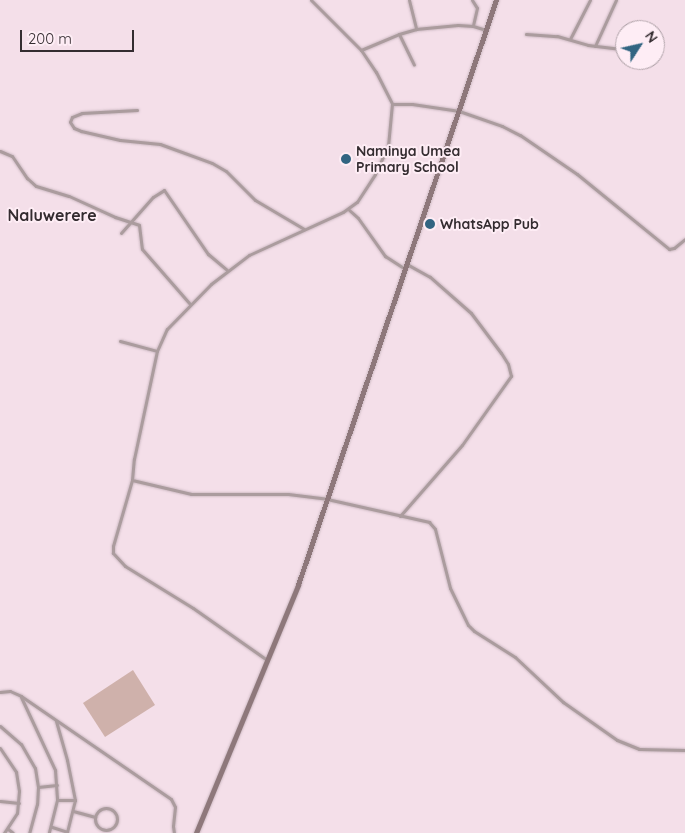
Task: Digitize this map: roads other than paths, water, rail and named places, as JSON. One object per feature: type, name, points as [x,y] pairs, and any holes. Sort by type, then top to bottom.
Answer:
[{"type":"main road","points":[[196,833],[298,585],[496,0]]},
{"type":"street","points":[[268,660],[116,558],[113,546],[132,480],[134,459],[157,350],[167,329],[190,304],[227,270],[269,245],[348,209],[366,189],[383,158],[390,134],[392,104],[372,66],[361,50],[311,0]]},
{"type":"street","points":[[409,0],[416,30]]},
{"type":"street","points":[[472,0],[477,8],[473,26]]},
{"type":"street","points":[[570,39],[590,0]]},
{"type":"street","points":[[595,46],[616,0]]},
{"type":"street","points":[[361,50],[399,34],[416,30],[473,26],[486,30]]},
{"type":"street","points":[[399,34],[414,65]]},
{"type":"street","points":[[526,34],[570,39],[595,46],[615,48]]},
{"type":"street","points":[[392,104],[412,104],[459,111],[502,126],[551,155],[647,228],[669,249],[674,248],[685,239]]},
{"type":"street","points":[[137,110],[82,113],[72,117],[70,122],[74,128],[81,131],[120,140],[160,144],[212,163],[226,171],[260,203],[305,229]]},
{"type":"street","points":[[0,150],[12,156],[27,178],[36,186],[69,196],[115,217],[139,225],[142,249],[190,304]]},
{"type":"street","points":[[120,233],[153,197],[164,190],[208,254],[227,270]]},
{"type":"street","points":[[348,209],[358,218],[385,256],[430,277],[471,313],[501,352],[508,364],[511,376],[462,445],[400,516]]},
{"type":"street","points":[[120,341],[157,350]]},
{"type":"street","points":[[132,480],[191,494],[288,494],[327,499],[429,522],[434,526],[450,588],[468,625],[474,631],[515,657],[563,702],[617,740],[639,749],[685,750]]},
{"type":"street","points":[[0,692],[10,691],[21,696],[171,798],[175,807],[172,826],[174,833]]},
{"type":"street","points":[[21,696],[53,762],[58,785],[50,833]]},
{"type":"street","points":[[52,828],[67,833],[75,800],[67,760],[56,721]]},
{"type":"street","points":[[0,726],[15,737],[30,757],[38,787],[38,804],[31,833]]},
{"type":"street","points":[[0,748],[16,772],[19,803],[17,813],[4,833]]},
{"type":"street","points":[[38,787],[58,785]]},
{"type":"street","points":[[57,800],[75,800]]},
{"type":"street","points":[[0,802],[19,803]]},
{"type":"street","points":[[108,808],[116,813],[118,821],[113,829],[104,830],[97,826],[95,817],[100,810],[108,808]]},
{"type":"street","points":[[73,811],[95,817]]},
{"type":"street","points":[[8,829],[13,833]]},
{"type":"place","name":"Naminya Umea Primary School","points":[[346,159]]},
{"type":"place","name":"WhatsApp Pub","points":[[430,224]]},
{"type":"district","name":"Naluwerere","points":[[52,215]]}]
